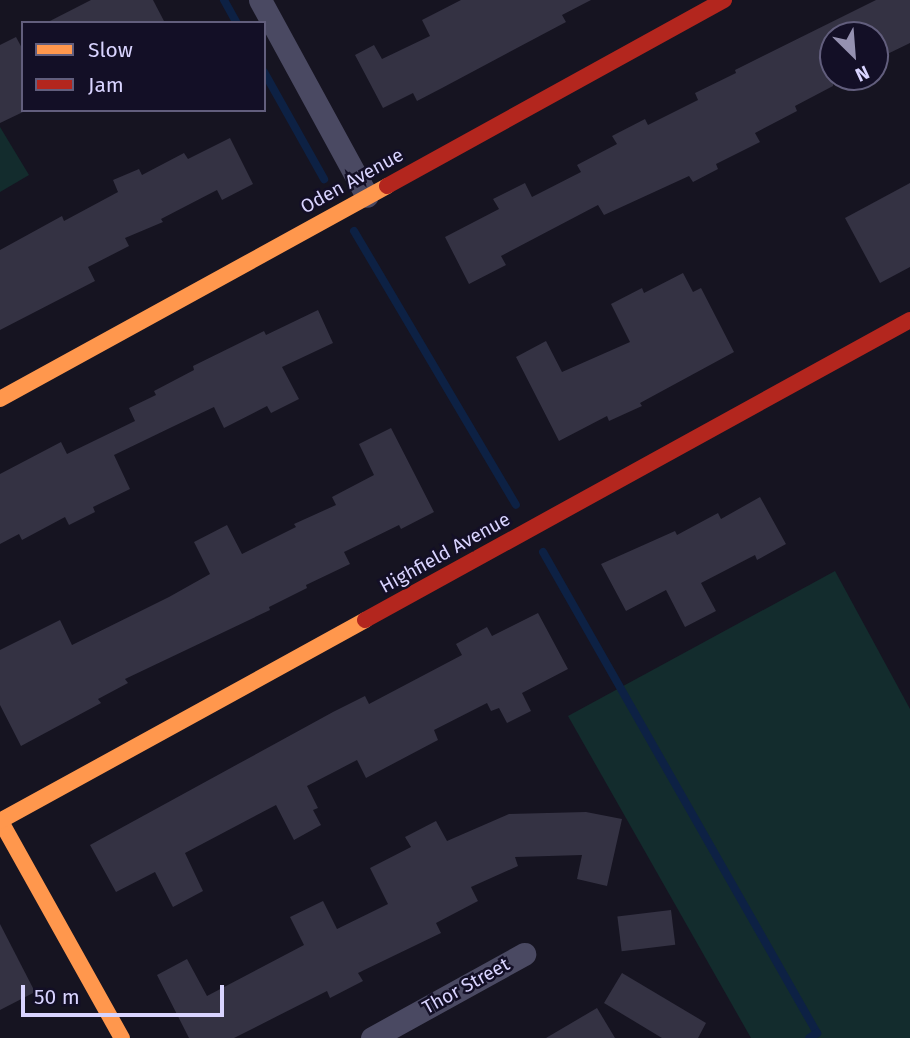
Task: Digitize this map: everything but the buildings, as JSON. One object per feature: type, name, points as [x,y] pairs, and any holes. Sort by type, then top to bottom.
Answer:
[{"type":"street","points":[[260,0],[366,197]]},
{"type":"street","name":"Oden Avenue","points":[[0,399],[724,0]]},
{"type":"street","name":"Highfield Avenue","points":[[0,821],[910,320]]},
{"type":"street","points":[[0,821],[122,1038]]},
{"type":"street","name":"Thor Street","points":[[372,1038],[524,954]]},
{"type":"green space","points":[[0,127],[29,175],[0,192]]},
{"type":"green space","points":[[835,571],[910,709],[910,1038],[751,1038],[568,716]]},
{"type":"waterway","points":[[224,0],[236,21]]},
{"type":"waterway","points":[[266,76],[324,179]]},
{"type":"waterway","points":[[354,231],[516,505]]},
{"type":"waterway","points":[[543,552],[817,1033],[809,1038]]},
{"type":"traffic: slow","points":[[0,399],[387,186]]},
{"type":"traffic: slow","points":[[0,821],[365,620]]},
{"type":"traffic: slow","points":[[0,820],[122,1038]]},
{"type":"traffic: jam","points":[[387,186],[724,0]]},
{"type":"traffic: jam","points":[[365,620],[910,320]]}]
